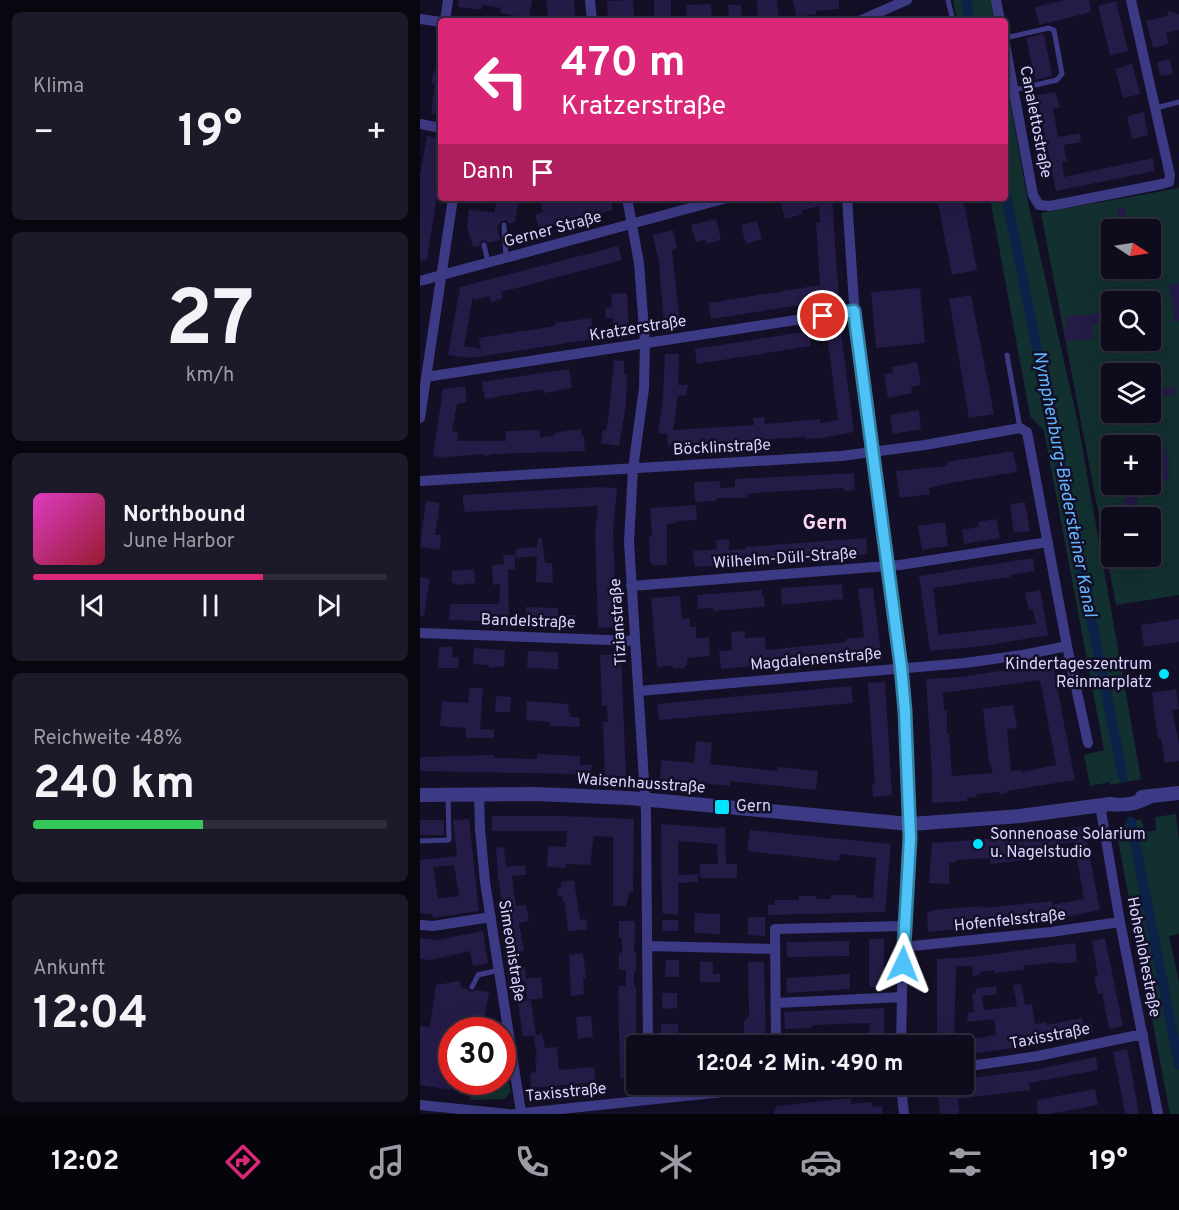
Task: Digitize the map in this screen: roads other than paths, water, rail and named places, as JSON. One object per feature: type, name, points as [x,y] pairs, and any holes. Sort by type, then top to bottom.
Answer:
[{"type":"street","points":[[444,18],[448,0]]},
{"type":"street","points":[[590,0],[592,18]]},
{"type":"street","points":[[868,18],[907,0]]},
{"type":"street","points":[[997,0],[1000,18]]},
{"type":"street","points":[[1131,0],[1156,108]]},
{"type":"street","points":[[420,19],[438,21]]},
{"type":"street","name":"Canalettostraße","points":[[1008,59],[1034,195],[1039,205],[1050,206],[1168,182],[1170,175],[1156,108]]},
{"type":"street","points":[[420,124],[438,127]]},
{"type":"street","points":[[420,418],[453,201]]},
{"type":"street","name":"Tizianstraße","points":[[628,201],[641,283],[645,342],[644,388],[633,468],[629,542],[645,799],[648,1035]]},
{"type":"street","name":"Gerner Straße","points":[[420,281],[716,201]]},
{"type":"street","points":[[847,201],[854,311],[901,667],[910,824],[903,947],[901,1035]]},
{"type":"street","name":"Kratzerstraße","points":[[426,377],[854,311]]},
{"type":"street","points":[[1022,429],[1027,432],[1067,646],[1088,744]]},
{"type":"street","name":"Böcklinstraße","points":[[420,481],[872,453],[1022,429]]},
{"type":"street","name":"Wilhelm-Düll-Straße","points":[[631,586],[888,566],[1048,542]]},
{"type":"street","name":"Bandelstraße","points":[[420,633],[635,641]]},
{"type":"street","name":"Magdalenenstraße","points":[[639,691],[965,663],[1067,646]]},
{"type":"street","name":"Waisenhausstraße","points":[[420,795],[554,795],[645,799],[910,824],[973,821],[1105,805],[1135,796],[1149,797],[1179,793]]},
{"type":"street","name":"Simeonistraße","points":[[479,794],[480,829],[517,1113]]},
{"type":"street","name":"Hohenlohestraße","points":[[1105,805],[1120,922],[1158,1114]]},
{"type":"street","points":[[420,925],[433,926],[491,917]]},
{"type":"street","name":"Hofenfelsstraße","points":[[903,947],[1051,932],[1120,922]]},
{"type":"street","points":[[776,1035],[775,929],[904,926]]},
{"type":"street","points":[[647,946],[775,949]]},
{"type":"street","points":[[776,1003],[902,997]]},
{"type":"street","name":"Taxisstraße","points":[[974,1065],[1038,1056],[1143,1034]]},
{"type":"street","points":[[649,1095],[649,1100]]},
{"type":"street","name":"Taxisstraße","points":[[517,1113],[694,1095]]},
{"type":"street","points":[[902,1095],[904,1114]]},
{"type":"street","name":"Taxisstraße","points":[[420,1105],[442,1111],[508,1114]]},
{"type":"lane","points":[[948,0],[951,18]]},
{"type":"lane","points":[[1008,37],[1049,28],[1054,30],[1062,74],[1057,80],[1014,90]]},
{"type":"lane","points":[[1156,108],[1179,102]]},
{"type":"lane","points":[[504,225],[506,257]]},
{"type":"lane","points":[[484,245],[488,262]]},
{"type":"lane","points":[[1007,355],[1022,429]]},
{"type":"lane","points":[[420,841],[449,840],[448,794]]},
{"type":"lane","points":[[472,987],[478,975],[499,970]]},
{"type":"waterway","name":"Nymphenburg-Biedersteiner Kanal","points":[[966,0],[969,18]]},
{"type":"waterway","name":"Nymphenburg-Biedersteiner Kanal","points":[[1007,201],[1123,777]]},
{"type":"waterway","name":"Nymphenburg-Biedersteiner Kanal","points":[[1131,822],[1179,1065]]},
{"type":"place","name":"Kindertageszentrum Reinmarplatz","points":[[1164,674]]},
{"type":"place","name":"Gern","points":[[722,807]]},
{"type":"place","name":"Sonnenoase Solarium u. Nagelstudio","points":[[978,844]]},
{"type":"district","name":"Gern","points":[[825,524]]}]
